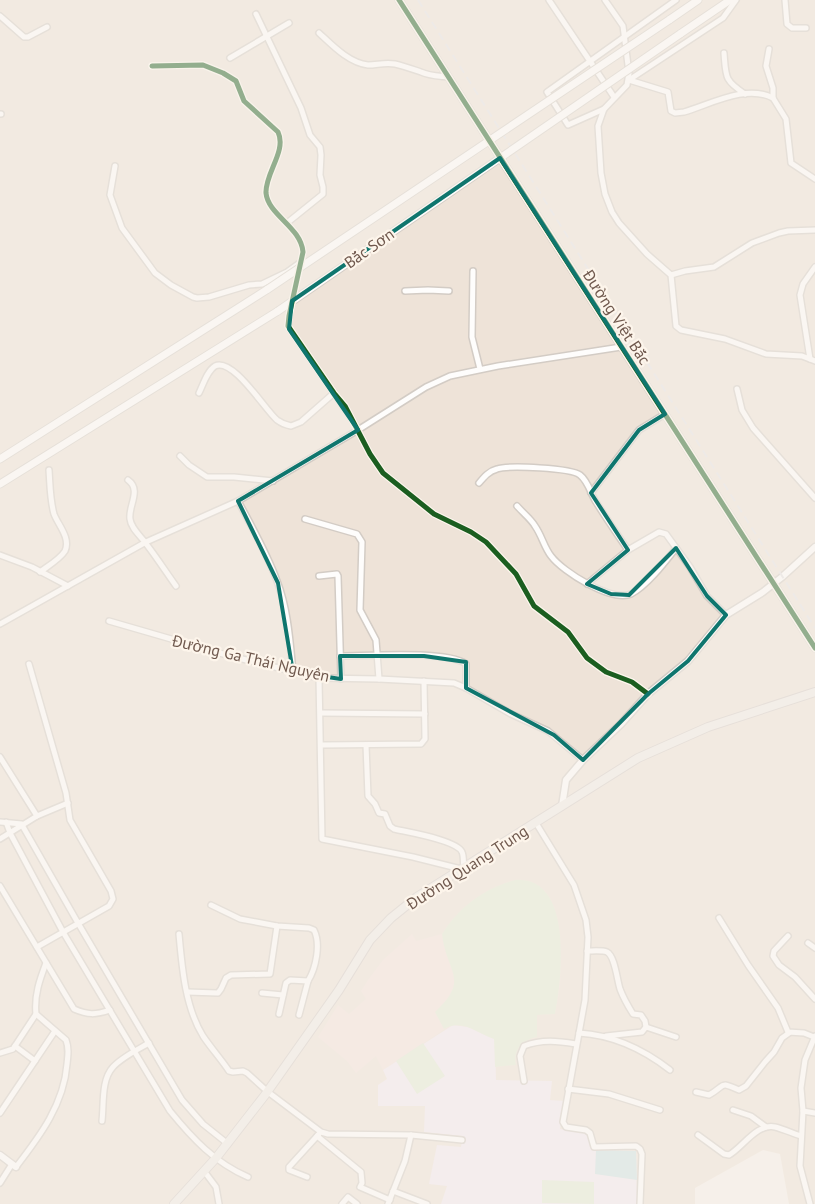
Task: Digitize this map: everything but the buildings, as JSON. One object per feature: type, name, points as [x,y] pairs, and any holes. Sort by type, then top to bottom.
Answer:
[{"type":"main road","name":"Bắc Sơn","points":[[0,459],[268,290],[698,0]]},
{"type":"main road","name":"Bắc Sơn","points":[[0,484],[278,311],[730,0]]},
{"type":"main road","name":"Đường Quang Trung","points":[[174,1204],[228,1144],[268,1092],[339,990],[370,940],[391,918],[417,897],[638,758],[662,746],[734,718],[815,692]]},
{"type":"street","name":"Đường Việt Bắc","points":[[398,0],[815,648]]},
{"type":"street","points":[[549,0],[614,97]]},
{"type":"street","points":[[606,0],[621,21],[629,60],[629,80],[625,88],[604,109],[598,126],[601,173],[607,200],[612,212],[624,230],[647,254],[671,274],[676,326],[678,329],[725,339],[766,354],[802,356],[812,360]]},
{"type":"street","points":[[604,109],[568,125],[547,92],[676,0]]},
{"type":"street","points":[[629,80],[723,18],[736,0]]},
{"type":"street","points":[[785,0],[787,24],[792,28],[806,28]]},
{"type":"street","points":[[256,14],[298,101],[310,135],[320,147],[321,152],[320,175],[323,194],[287,223]]},
{"type":"street","points":[[0,16],[24,37],[28,37],[47,27]]},
{"type":"street","points":[[230,58],[289,24]]},
{"type":"street","points":[[319,33],[336,48],[361,63],[396,64],[423,73],[448,77]]},
{"type":"street","points":[[769,49],[766,66],[773,88],[773,98],[786,120],[791,163],[815,179]]},
{"type":"street","points":[[724,53],[726,73],[731,85],[745,94]]},
{"type":"street","points":[[152,66],[206,66],[236,82],[244,101],[278,132],[280,145],[266,191],[267,196],[273,207],[301,241],[303,252],[288,326],[334,394],[345,406],[370,454],[383,473],[430,511],[486,542],[516,574],[534,606],[568,632],[587,658],[606,672],[632,682],[648,694]]},
{"type":"street","points":[[629,80],[668,92],[671,111],[675,113],[745,94],[758,93],[773,98]]},
{"type":"street","points":[[115,166],[110,195],[122,228],[155,273],[193,297],[209,297],[249,285],[262,284],[288,272],[301,261]]},
{"type":"street","points":[[671,274],[685,270],[714,267],[752,243],[788,230],[815,230]]},
{"type":"street","points":[[812,360],[800,295],[802,284],[815,267]]},
{"type":"street","points":[[473,271],[472,337],[480,369]]},
{"type":"street","points":[[405,292],[449,291]]},
{"type":"street","points":[[0,624],[146,542],[238,502],[450,376],[480,369],[621,347]]},
{"type":"street","points":[[200,393],[208,373],[216,366],[222,365],[233,371],[277,420],[291,426],[301,422],[334,394]]},
{"type":"street","points":[[737,389],[742,410],[752,428],[815,498]]},
{"type":"street","points":[[591,493],[639,430],[665,414]]},
{"type":"street","points":[[180,456],[189,465],[207,477],[234,477],[274,481]]},
{"type":"street","points":[[479,483],[493,470],[504,468],[569,471],[582,477],[628,550]]},
{"type":"street","points":[[40,572],[61,555],[65,550],[66,543],[55,515],[49,470]]},
{"type":"street","points":[[128,480],[134,488],[130,512],[132,525],[176,586]]},
{"type":"street","points":[[238,502],[261,544],[278,582],[286,615],[293,672]]},
{"type":"street","points":[[517,506],[535,524],[546,550],[552,558],[587,584],[611,594],[623,596],[633,593],[656,573],[676,548]]},
{"type":"street","points":[[305,518],[360,536],[362,542],[360,610],[374,635],[378,656],[379,679]]},
{"type":"street","points":[[587,584],[628,550],[658,532],[666,534],[710,600],[726,615]]},
{"type":"street","points":[[562,806],[566,780],[583,760],[621,724],[648,694],[688,662],[726,615],[774,583],[815,547]]},
{"type":"street","points":[[0,555],[68,586]]},
{"type":"street","points":[[319,576],[337,574],[338,576],[341,679]]},
{"type":"street","name":"Đường Ga Thái Nguyên","points":[[109,621],[230,656],[319,678],[454,683],[511,714],[548,731],[583,760]]},
{"type":"street","points":[[340,656],[424,656],[464,662],[466,666],[466,688]]},
{"type":"street","points":[[29,664],[59,766],[70,820],[111,891],[113,899],[109,906],[38,947]]},
{"type":"street","points":[[319,678],[322,745],[322,839],[462,869],[462,853],[460,849],[444,841],[394,829],[390,826],[384,814],[379,813],[375,804],[368,796],[366,745]]},
{"type":"street","points":[[322,745],[421,744],[425,739],[424,681]]},
{"type":"street","points":[[321,713],[425,714]]},
{"type":"street","points":[[0,757],[37,816]]},
{"type":"street","points":[[0,839],[37,816],[68,803]]},
{"type":"street","points":[[3,822],[22,824]]},
{"type":"street","points":[[3,822],[63,932],[170,1111],[191,1136],[227,1168],[248,1177]]},
{"type":"street","points":[[536,823],[574,885],[586,920],[585,1000],[563,1122],[564,1125],[586,1130],[590,1133],[594,1147],[636,1146],[640,1149],[642,1154],[640,1204]]},
{"type":"street","points":[[22,824],[182,1100],[203,1124],[228,1144]]},
{"type":"street","points":[[0,886],[74,1009],[86,1014],[96,1015],[110,1010]]},
{"type":"street","points":[[211,904],[240,919],[314,930],[317,950],[314,967],[308,981],[299,1015]]},
{"type":"street","points":[[719,918],[748,965],[778,1008],[789,1033]]},
{"type":"street","points":[[188,992],[218,993],[226,978],[231,975],[270,974],[277,926]]},
{"type":"street","points":[[179,934],[191,1007],[203,1036],[229,1071],[243,1071],[247,1073],[361,1172],[362,1183],[360,1187],[389,1202],[411,1135]]},
{"type":"street","points":[[788,936],[774,951],[773,956],[779,965],[795,977],[815,999]]},
{"type":"street","points":[[808,943],[815,948]]},
{"type":"street","points":[[579,1033],[606,1036],[642,1032],[646,1027],[644,1017],[633,1014],[620,990],[610,954],[606,951],[587,951]]},
{"type":"street","points":[[0,1053],[8,1052],[15,1046],[36,1014],[35,1003],[39,982],[46,963]]},
{"type":"street","points":[[279,1014],[286,983],[290,980],[308,981]]},
{"type":"street","points":[[262,993],[283,995]]},
{"type":"street","points":[[0,1183],[40,1136],[63,1090],[67,1071],[68,1047],[66,1040],[36,1014]]},
{"type":"street","points":[[646,1027],[676,1037]]},
{"type":"street","points":[[0,1113],[55,1031]]},
{"type":"street","points":[[696,1092],[709,1095],[724,1084],[729,1084],[739,1090],[746,1086],[774,1052],[782,1038],[789,1033],[799,1032],[815,1036],[805,1060],[801,1088],[803,1111],[800,1166],[810,1204]]},
{"type":"street","points":[[606,1036],[640,1050],[670,1070]]},
{"type":"street","points":[[524,1081],[520,1056],[524,1046],[540,1041],[576,1044]]},
{"type":"street","points":[[102,1121],[105,1087],[113,1067],[148,1042]]},
{"type":"street","points":[[15,1046],[35,1061]]},
{"type":"street","points":[[568,1089],[609,1094],[660,1110]]},
{"type":"street","points":[[733,1110],[751,1116],[766,1127]]},
{"type":"street","points":[[803,1111],[815,1113]]},
{"type":"street","points":[[698,1134],[724,1154],[729,1155],[759,1130],[766,1127],[773,1126],[801,1136]]},
{"type":"street","points":[[319,1134],[411,1135],[462,1140]]},
{"type":"street","points":[[308,1177],[289,1170],[289,1167],[319,1134]]},
{"type":"street","points":[[0,1155],[14,1166]]},
{"type":"street","points":[[204,1171],[216,1188],[219,1204]]},
{"type":"street","points":[[393,1191],[427,1204]]},
{"type":"street","points":[[342,1204],[348,1197],[357,1204]]},
{"type":"highlighted area","points":[[500,158],[665,414],[639,430],[591,493],[628,550],[587,584],[611,594],[629,595],[676,548],[707,596],[726,615],[688,661],[648,694],[583,760],[554,735],[466,688],[466,662],[424,656],[340,656],[341,679],[293,672],[278,583],[238,501],[358,430],[289,329],[292,301]]},
{"type":"shaded area","points":[[0,0],[815,0],[815,1204],[789,1204],[780,1154],[763,1150],[695,1188],[695,1204],[0,1204]]},
{"type":"shaded area","points":[[515,880],[525,880],[534,883],[545,891],[551,901],[558,922],[561,957],[560,986],[555,1014],[537,1015],[537,1037],[527,1040],[520,1045],[515,1055],[516,1065],[495,1067],[495,1040],[448,1027],[383,1070],[376,1056],[356,1073],[347,1061],[318,1037],[338,1005],[349,1014],[366,999],[361,991],[368,980],[383,960],[412,934],[416,941],[442,934],[453,919],[473,900],[498,886]]},
{"type":"shaded area","points":[[453,1025],[468,1027],[495,1039],[496,1080],[552,1081],[550,1100],[564,1101],[560,1129],[585,1133],[588,1136],[590,1146],[596,1150],[636,1151],[637,1204],[441,1204],[447,1186],[429,1184],[437,1145],[461,1147],[463,1136],[424,1132],[425,1106],[378,1106],[378,1085],[387,1079],[383,1070]]},
{"type":"shaded area","points":[[596,1150],[636,1151],[637,1180],[595,1174]]},
{"type":"green space","points":[[515,880],[534,883],[547,894],[555,911],[560,932],[561,955],[558,998],[555,1014],[537,1015],[537,1037],[523,1043],[517,1050],[516,1065],[495,1067],[494,1039],[464,1026],[457,1025],[444,1029],[435,1012],[446,1001],[454,983],[454,975],[444,947],[442,934],[456,915],[473,900],[493,888]]},
{"type":"green space","points":[[423,1043],[445,1076],[417,1094],[396,1061]]},
{"type":"green space","points":[[542,1180],[594,1182],[594,1204],[542,1203]]},
{"type":"railway","points":[[418,0],[815,628]]},
{"type":"cycle path","points":[[399,0],[815,648]]},
{"type":"cycle path","points":[[152,66],[203,65],[223,73],[236,81],[244,101],[278,132],[280,147],[266,193],[272,208],[297,235],[303,252],[288,326],[345,406],[370,454],[383,473],[434,514],[471,532],[486,542],[516,574],[534,606],[568,632],[587,658],[606,672],[632,682],[648,694]]}]
